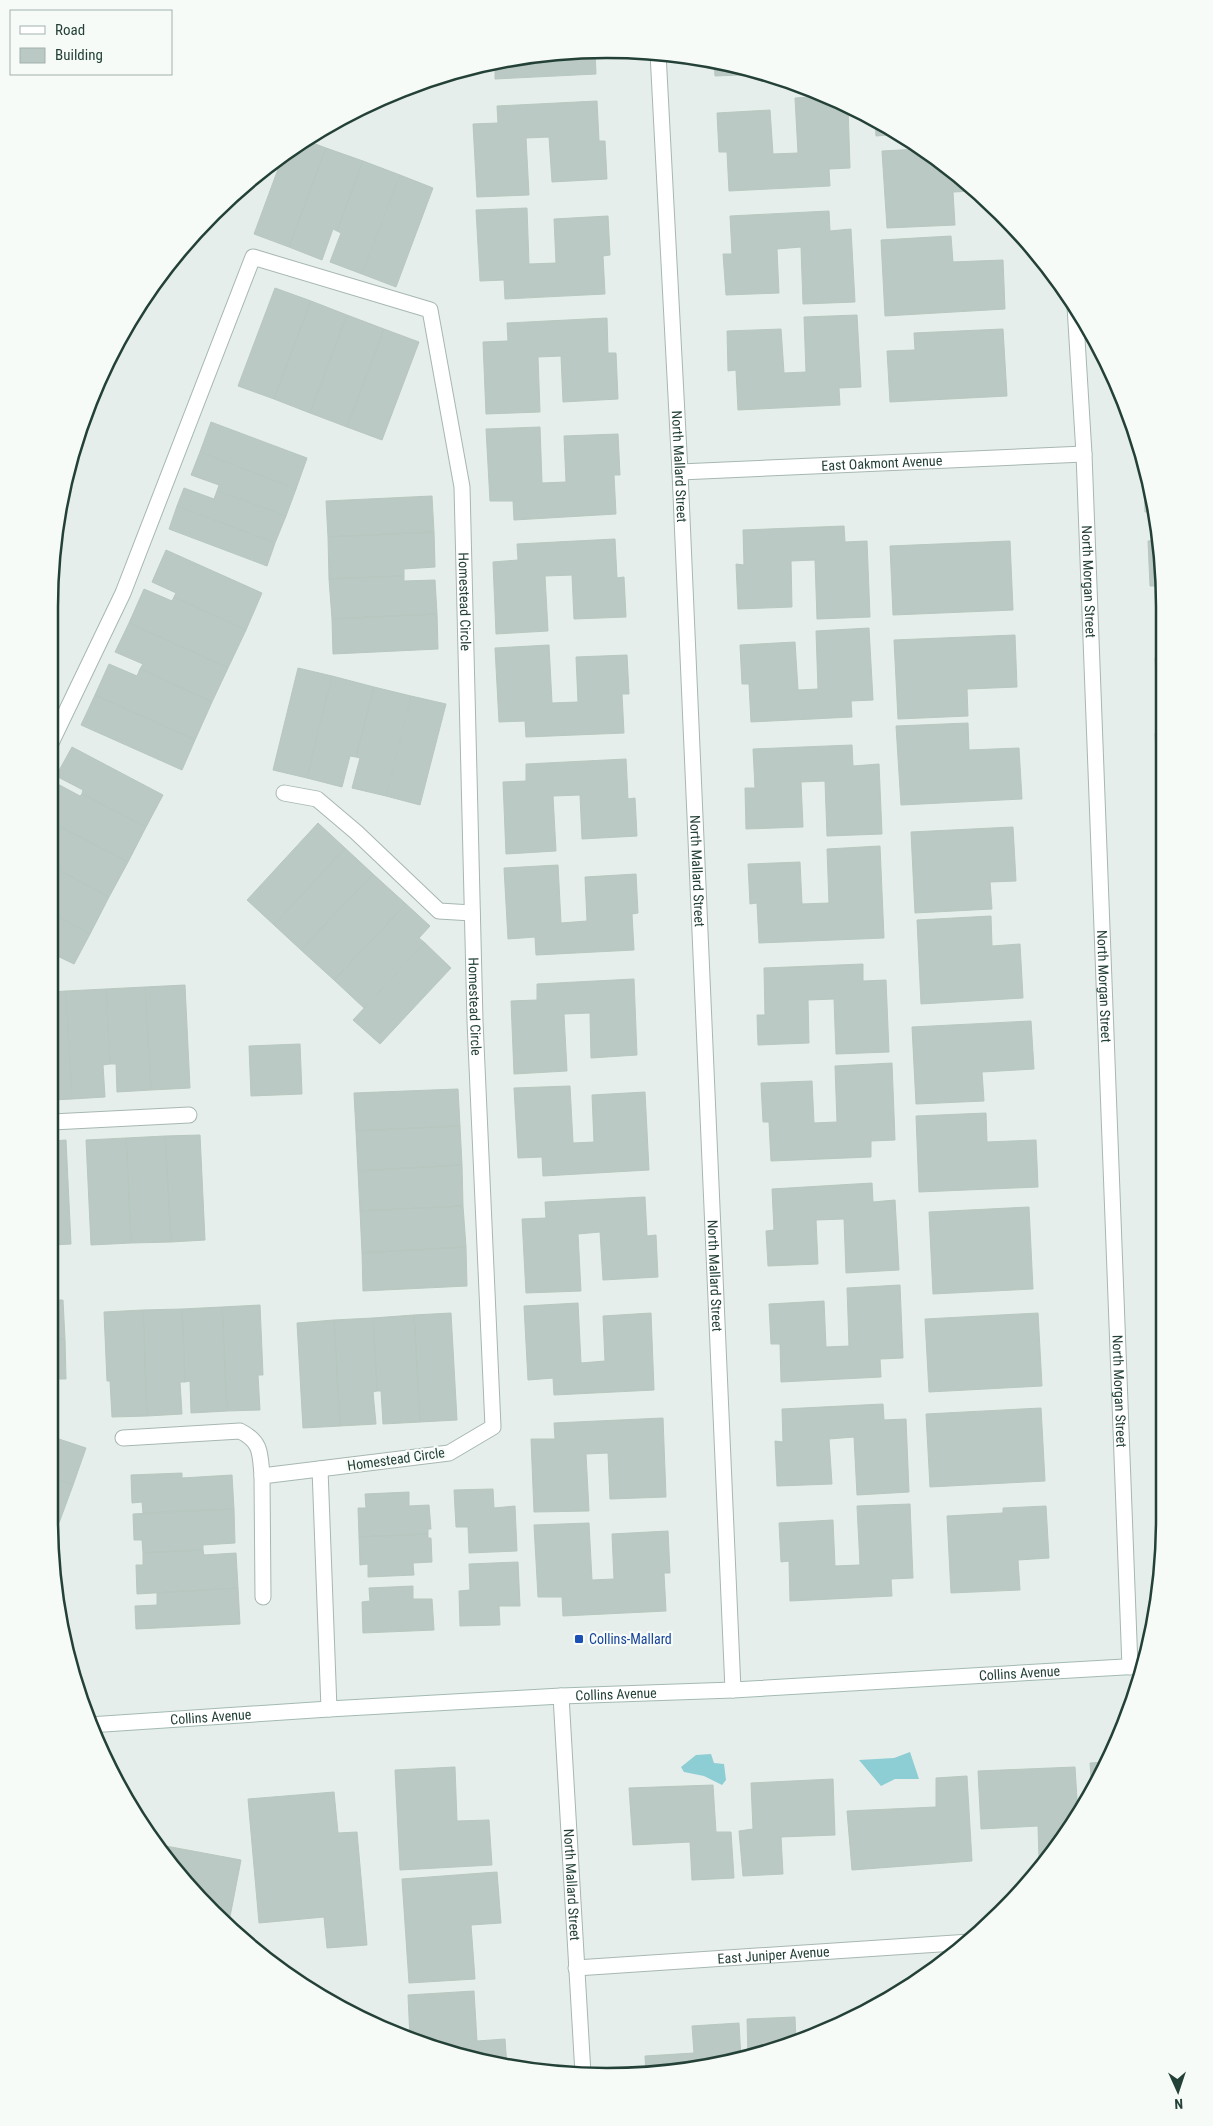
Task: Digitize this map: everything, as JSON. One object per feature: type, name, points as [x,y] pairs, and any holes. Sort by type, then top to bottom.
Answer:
[{"type":"street","name":"North Mallard Street","points":[[658,60],[680,472],[733,1690]]},
{"type":"street","name":"Homestead Circle","points":[[58,727],[123,593],[253,257],[430,310],[462,487],[475,1021],[493,1426],[449,1453],[262,1476]]},
{"type":"street","name":"North Morgan Street","points":[[1076,322],[1084,454],[1135,1666]]},
{"type":"street","name":"East Oakmont Avenue","points":[[680,472],[1084,454]]},
{"type":"street","points":[[284,793],[317,800],[356,832],[439,911],[472,913]]},
{"type":"street","points":[[58,1122],[189,1115]]},
{"type":"street","points":[[123,1438],[240,1431],[252,1437],[260,1450],[262,1476],[263,1597]]},
{"type":"street","points":[[320,1469],[329,1709]]},
{"type":"street","name":"Collins Avenue","points":[[97,1724],[329,1709],[560,1696],[733,1690],[1135,1666]]},
{"type":"street","name":"North Mallard Street","points":[[560,1696],[583,2067]]},
{"type":"street","name":"East Juniper Avenue","points":[[576,1968],[955,1943]]},
{"type":"water","points":[[910,1752],[919,1779],[895,1779],[881,1786],[859,1760],[894,1758]]},
{"type":"water","points":[[711,1754],[714,1763],[724,1764],[726,1780],[722,1785],[704,1776],[684,1772],[681,1767],[696,1755]]},
{"type":"building","points":[[595,58],[596,74],[495,79],[495,69],[499,68],[535,62]]},
{"type":"building","points":[[714,68],[744,75],[715,76]]},
{"type":"building","points":[[811,97],[848,114],[850,168],[829,169],[830,186],[729,191],[727,152],[719,152],[717,113],[770,110],[773,154],[798,153],[795,98]]},
{"type":"building","points":[[597,101],[599,141],[605,141],[607,179],[552,182],[549,137],[526,138],[529,195],[477,197],[473,124],[498,123],[497,106]]},
{"type":"building","points":[[876,128],[888,135],[876,136]]},
{"type":"building","points":[[313,143],[326,148],[289,247],[254,234],[279,166]]},
{"type":"building","points":[[326,148],[363,161],[337,231],[333,229],[322,260],[289,247]]},
{"type":"building","points":[[911,149],[965,191],[953,192],[955,225],[887,228],[882,151]]},
{"type":"building","points":[[363,161],[400,175],[362,274],[330,262],[341,233],[337,231]]},
{"type":"building","points":[[400,175],[433,188],[396,287],[362,274]]},
{"type":"building","points":[[527,208],[529,264],[556,263],[554,219],[608,216],[610,255],[603,256],[605,294],[505,299],[504,280],[480,281],[476,210]]},
{"type":"building","points":[[829,211],[830,231],[851,229],[855,302],[803,304],[801,247],[777,249],[779,293],[726,295],[723,254],[732,254],[730,216]]},
{"type":"building","points":[[951,236],[953,262],[1003,260],[1005,309],[885,316],[881,240]]},
{"type":"building","points":[[275,288],[311,301],[274,399],[238,386]]},
{"type":"building","points":[[311,301],[347,315],[310,413],[274,399]]},
{"type":"building","points":[[347,315],[384,329],[347,427],[310,413]]},
{"type":"building","points":[[857,315],[861,387],[839,388],[840,405],[738,410],[736,370],[728,371],[727,331],[781,329],[784,373],[806,372],[804,317]]},
{"type":"building","points":[[607,318],[608,353],[616,353],[618,399],[563,402],[561,356],[538,357],[540,412],[486,414],[483,342],[508,341],[507,323]]},
{"type":"building","points":[[384,329],[419,342],[382,440],[347,427]]},
{"type":"building","points":[[1003,329],[1007,396],[890,402],[887,351],[915,350],[914,333]]},
{"type":"building","points":[[211,422],[307,458],[296,489],[200,452]]},
{"type":"building","points":[[540,427],[542,483],[566,482],[564,436],[618,434],[620,475],[614,475],[616,514],[514,520],[513,501],[490,501],[486,429]]},
{"type":"building","points":[[200,452],[296,489],[286,516],[217,491],[219,485],[191,475]]},
{"type":"building","points":[[184,488],[214,499],[217,491],[286,516],[275,543],[177,506]]},
{"type":"building","points":[[432,496],[434,532],[328,537],[326,501]]},
{"type":"building","points":[[1144,496],[1147,512],[1145,512]]},
{"type":"building","points":[[177,506],[275,543],[267,566],[169,529]]},
{"type":"building","points":[[844,526],[845,542],[867,541],[870,617],[817,619],[815,560],[791,561],[792,607],[738,609],[736,564],[744,565],[743,530]]},
{"type":"building","points":[[434,532],[435,567],[404,569],[404,576],[329,579],[328,537]]},
{"type":"building","points":[[615,539],[617,578],[624,577],[626,617],[574,619],[572,575],[545,576],[548,631],[496,634],[493,562],[518,560],[517,544]]},
{"type":"building","points":[[1010,541],[1013,610],[893,615],[890,546]]},
{"type":"building","points":[[1148,541],[1151,541],[1155,586],[1150,586]]},
{"type":"building","points":[[166,550],[262,593],[246,630],[174,597],[176,593],[152,582]]},
{"type":"building","points":[[404,576],[404,581],[435,580],[437,614],[332,619],[329,579]]},
{"type":"building","points":[[144,589],[172,601],[174,597],[246,630],[228,668],[129,623]]},
{"type":"building","points":[[437,614],[438,649],[333,654],[332,619]]},
{"type":"building","points":[[129,623],[228,668],[212,702],[140,669],[143,664],[115,652]]},
{"type":"building","points":[[869,628],[873,700],[851,701],[852,717],[751,722],[749,684],[742,684],[740,645],[795,642],[798,690],[818,689],[816,631]]},
{"type":"building","points":[[1015,635],[1017,687],[967,689],[968,716],[898,719],[894,640]]},
{"type":"building","points":[[549,645],[552,703],[578,702],[576,657],[627,655],[629,694],[622,694],[624,733],[526,737],[525,721],[499,722],[495,648]]},
{"type":"building","points":[[109,664],[137,676],[140,669],[212,702],[195,740],[95,695]]},
{"type":"building","points":[[298,668],[332,676],[307,778],[273,770]]},
{"type":"building","points":[[332,676],[374,687],[356,757],[350,756],[342,787],[307,778]]},
{"type":"building","points":[[374,687],[411,696],[386,796],[352,788],[360,758],[356,757]]},
{"type":"building","points":[[95,695],[195,740],[182,770],[81,725]]},
{"type":"building","points":[[411,696],[446,704],[420,805],[386,796]]},
{"type":"building","points":[[968,723],[969,750],[1019,748],[1022,799],[901,805],[896,726]]},
{"type":"building","points":[[852,745],[853,766],[879,764],[882,834],[827,836],[825,781],[801,782],[803,827],[746,829],[745,788],[755,788],[753,749]]},
{"type":"building","points":[[72,747],[163,795],[146,827],[82,794],[83,790],[58,777],[58,772]]},
{"type":"building","points":[[626,759],[628,799],[635,798],[637,836],[582,839],[580,795],[553,796],[556,851],[506,854],[503,782],[526,781],[526,764]]},
{"type":"building","points":[[58,784],[80,796],[82,794],[146,827],[128,862],[58,826]]},
{"type":"building","points":[[318,823],[345,848],[274,925],[247,900]]},
{"type":"building","points":[[58,826],[128,862],[109,897],[58,870]]},
{"type":"building","points":[[1013,827],[1016,881],[990,882],[992,909],[915,913],[911,832]]},
{"type":"building","points":[[880,846],[884,938],[759,943],[757,903],[750,904],[748,864],[800,862],[802,904],[829,903],[827,849]]},
{"type":"building","points":[[345,848],[373,874],[301,950],[274,925]]},
{"type":"building","points":[[558,865],[561,923],[587,921],[585,877],[636,874],[638,913],[632,914],[634,950],[536,955],[535,937],[508,939],[504,868]]},
{"type":"building","points":[[58,870],[109,897],[90,934],[58,917]]},
{"type":"building","points":[[373,874],[406,904],[334,980],[301,950]]},
{"type":"building","points":[[406,904],[430,926],[419,938],[425,943],[364,1008],[334,980]]},
{"type":"building","points":[[991,916],[992,946],[1020,944],[1023,998],[921,1004],[917,920]]},
{"type":"building","points":[[58,917],[90,934],[74,964],[58,956]]},
{"type":"building","points":[[425,943],[451,968],[380,1044],[353,1020]]},
{"type":"building","points":[[863,964],[863,981],[886,980],[889,1052],[836,1054],[834,999],[808,1000],[809,1043],[758,1045],[757,1015],[765,1015],[764,968]]},
{"type":"building","points":[[634,979],[637,1055],[591,1058],[590,1013],[564,1014],[567,1071],[514,1074],[511,1001],[537,1000],[537,984]]},
{"type":"building","points":[[185,985],[190,1088],[151,1090],[145,987]]},
{"type":"building","points":[[145,987],[151,1090],[117,1092],[116,1064],[110,1064],[106,989]]},
{"type":"building","points":[[106,989],[110,1064],[103,1065],[105,1097],[72,1099],[66,991]]},
{"type":"building","points":[[66,991],[72,1099],[58,1100],[58,992]]},
{"type":"building","points":[[1031,1021],[1034,1069],[982,1072],[984,1101],[916,1104],[912,1027]]},
{"type":"building","points":[[300,1044],[302,1094],[251,1096],[249,1046]]},
{"type":"building","points":[[892,1063],[895,1140],[871,1141],[871,1157],[771,1161],[769,1122],[763,1122],[761,1083],[812,1081],[814,1123],[837,1122],[835,1066]]},
{"type":"building","points":[[570,1086],[573,1143],[594,1142],[592,1095],[645,1092],[649,1170],[543,1176],[542,1157],[518,1158],[514,1088]]},
{"type":"building","points":[[458,1089],[460,1126],[356,1131],[354,1093]]},
{"type":"building","points":[[986,1113],[987,1142],[1036,1140],[1038,1187],[919,1192],[916,1116]]},
{"type":"building","points":[[460,1126],[462,1165],[358,1171],[356,1131]]},
{"type":"building","points":[[200,1135],[205,1240],[171,1242],[165,1136]]},
{"type":"building","points":[[165,1136],[171,1242],[131,1243],[126,1138]]},
{"type":"building","points":[[126,1138],[131,1243],[91,1245],[86,1140]]},
{"type":"building","points":[[66,1140],[71,1244],[58,1245],[58,1141]]},
{"type":"building","points":[[462,1165],[463,1206],[360,1211],[358,1171]]},
{"type":"building","points":[[872,1183],[873,1202],[895,1200],[899,1270],[846,1273],[844,1219],[816,1220],[818,1264],[768,1266],[766,1231],[774,1230],[772,1189]]},
{"type":"building","points":[[645,1197],[647,1236],[656,1235],[658,1277],[603,1280],[600,1232],[578,1234],[581,1291],[526,1293],[522,1219],[546,1218],[545,1202]]},
{"type":"building","points":[[463,1206],[466,1247],[362,1253],[360,1211]]},
{"type":"building","points":[[1029,1207],[1033,1289],[933,1294],[929,1212]]},
{"type":"building","points":[[466,1247],[467,1286],[363,1291],[362,1253]]},
{"type":"building","points":[[900,1285],[903,1358],[880,1359],[881,1377],[781,1382],[780,1344],[771,1344],[769,1304],[824,1301],[826,1347],[849,1346],[847,1288]]},
{"type":"building","points":[[58,1300],[63,1300],[65,1339],[58,1340]]},
{"type":"building","points":[[578,1303],[581,1363],[605,1361],[603,1316],[651,1313],[654,1390],[554,1395],[553,1378],[528,1380],[524,1306]]},
{"type":"building","points":[[260,1305],[263,1375],[258,1375],[260,1410],[227,1411],[222,1307]]},
{"type":"building","points":[[222,1307],[227,1411],[191,1413],[190,1381],[185,1382],[182,1309]]},
{"type":"building","points":[[182,1309],[185,1382],[180,1382],[182,1414],[147,1416],[143,1310]]},
{"type":"building","points":[[143,1310],[147,1416],[112,1417],[110,1381],[107,1381],[104,1312]]},
{"type":"building","points":[[451,1313],[457,1420],[420,1422],[414,1315]]},
{"type":"building","points":[[1038,1313],[1042,1386],[929,1392],[925,1319]]},
{"type":"building","points":[[414,1315],[420,1422],[383,1424],[381,1391],[377,1391],[373,1318]]},
{"type":"building","points":[[373,1318],[377,1391],[373,1392],[376,1424],[340,1426],[334,1320]]},
{"type":"building","points":[[334,1320],[340,1426],[303,1428],[297,1323]]},
{"type":"building","points":[[65,1339],[66,1379],[58,1379],[58,1340]]},
{"type":"building","points":[[883,1404],[884,1420],[906,1419],[909,1492],[857,1495],[854,1437],[829,1439],[832,1484],[777,1486],[775,1441],[783,1442],[782,1409]]},
{"type":"building","points":[[1041,1408],[1045,1481],[930,1487],[926,1414]]},
{"type":"building","points":[[663,1418],[666,1497],[610,1499],[608,1453],[586,1454],[589,1511],[534,1512],[531,1439],[555,1439],[554,1423]]},
{"type":"building","points":[[58,1439],[86,1448],[73,1485],[58,1480]]},
{"type":"building","points":[[182,1473],[182,1478],[232,1475],[234,1509],[143,1513],[142,1502],[132,1503],[131,1475]]},
{"type":"building","points":[[58,1480],[73,1485],[59,1523],[58,1520]]},
{"type":"building","points":[[493,1489],[494,1508],[515,1506],[517,1551],[469,1553],[468,1527],[456,1527],[454,1490]]},
{"type":"building","points":[[409,1492],[409,1506],[429,1505],[431,1529],[428,1529],[428,1534],[359,1537],[358,1508],[366,1508],[365,1494]]},
{"type":"building","points":[[910,1504],[913,1578],[891,1579],[892,1596],[790,1601],[789,1561],[781,1562],[779,1523],[833,1520],[835,1566],[860,1565],[857,1506]]},
{"type":"building","points":[[1046,1506],[1049,1558],[1018,1560],[1020,1590],[951,1593],[947,1516],[1003,1513],[1003,1508]]},
{"type":"building","points":[[234,1509],[235,1543],[203,1545],[203,1550],[143,1553],[142,1540],[134,1540],[133,1514]]},
{"type":"building","points":[[589,1523],[592,1580],[614,1579],[612,1534],[668,1531],[670,1573],[664,1573],[666,1611],[563,1616],[562,1597],[538,1597],[534,1525]]},
{"type":"building","points":[[428,1534],[428,1538],[431,1538],[432,1562],[413,1563],[414,1575],[368,1577],[368,1564],[360,1565],[359,1537]]},
{"type":"building","points":[[203,1550],[204,1555],[236,1553],[238,1588],[137,1594],[136,1565],[143,1565],[143,1553]]},
{"type":"building","points":[[518,1562],[520,1606],[499,1606],[500,1625],[460,1626],[459,1591],[470,1590],[469,1564]]},
{"type":"building","points":[[413,1586],[413,1599],[432,1599],[434,1630],[363,1633],[362,1602],[370,1601],[369,1588]]},
{"type":"building","points":[[238,1588],[240,1624],[136,1629],[135,1606],[157,1605],[157,1593]]},
{"type":"building","points":[[1099,1762],[1091,1777],[1090,1763]]},
{"type":"building","points":[[455,1767],[457,1821],[489,1820],[492,1865],[400,1870],[395,1770]]},
{"type":"building","points":[[1075,1767],[1077,1802],[1039,1858],[1038,1826],[981,1829],[978,1771]]},
{"type":"building","points":[[967,1776],[972,1861],[852,1870],[847,1811],[936,1807],[936,1778]]},
{"type":"building","points":[[833,1779],[835,1835],[781,1837],[783,1874],[743,1876],[739,1831],[753,1829],[751,1783]]},
{"type":"building","points":[[713,1785],[716,1832],[731,1832],[734,1878],[692,1880],[690,1842],[633,1845],[629,1788]]},
{"type":"building","points":[[334,1792],[338,1833],[357,1832],[367,1945],[327,1948],[324,1917],[259,1923],[248,1799]]},
{"type":"building","points":[[165,1846],[241,1860],[230,1918],[218,1908]]},
{"type":"building","points":[[497,1872],[501,1923],[471,1925],[475,1979],[409,1983],[402,1879]]},
{"type":"building","points":[[474,1991],[477,2041],[505,2039],[506,2059],[464,2050],[410,2032],[408,1995]]},
{"type":"building","points":[[795,2017],[796,2035],[748,2050],[747,2019]]},
{"type":"building","points":[[739,2023],[741,2052],[678,2064],[646,2067],[645,2056],[694,2053],[692,2026]]},
{"type":"place","name":"Collins-Mallard","points":[[579,1639]]}]
